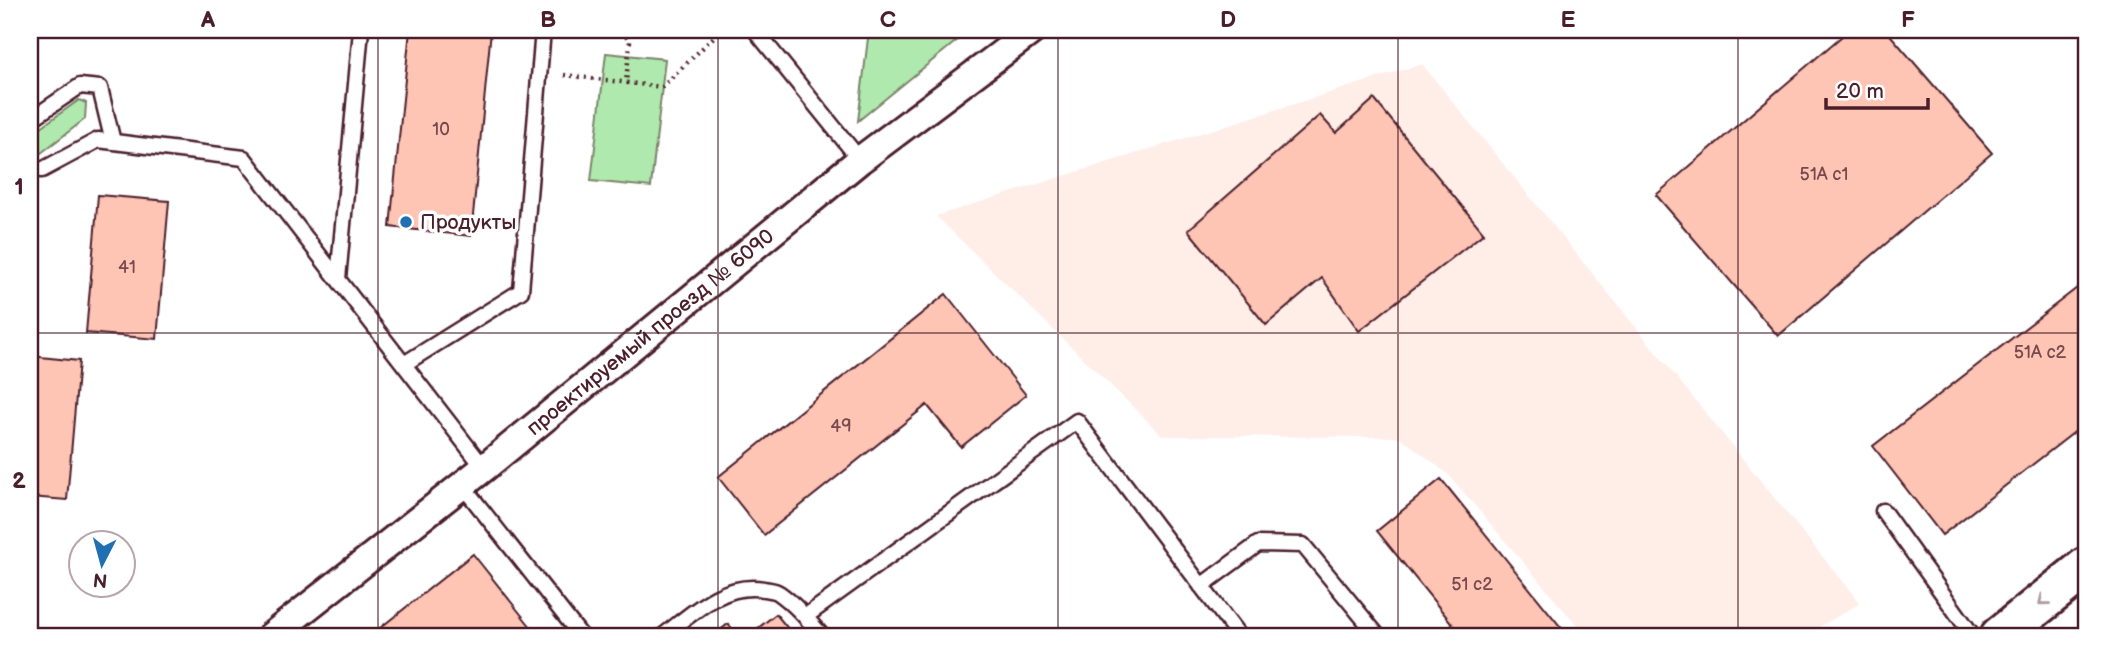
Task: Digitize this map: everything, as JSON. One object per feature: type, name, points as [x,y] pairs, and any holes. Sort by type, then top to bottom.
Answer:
[{"type":"main road","points":[[2000,636],[2086,566]]},
{"type":"street","name":"проектируемый проезд № 6090","points":[[271,636],[484,468],[860,160],[1033,30]]},
{"type":"lane","points":[[338,279],[361,30]]},
{"type":"lane","points":[[404,364],[522,291],[543,30]]},
{"type":"lane","points":[[755,30],[860,160]]},
{"type":"lane","points":[[30,120],[80,86],[100,88],[113,142]]},
{"type":"lane","points":[[30,169],[42,170],[98,140],[244,158],[484,468]]},
{"type":"lane","points":[[806,616],[1077,421],[1239,636]]},
{"type":"lane","points":[[461,485],[581,636]]},
{"type":"lane","points":[[1883,511],[1973,636]]},
{"type":"lane","points":[[1201,586],[1258,544],[1303,545],[1378,636]]},
{"type":"lane","points":[[663,636],[715,597],[750,586],[777,591],[806,616],[822,636]]},
{"type":"path","points":[[622,30],[630,41],[626,83]]},
{"type":"path","points":[[540,74],[662,87],[721,30]]},
{"type":"shaded area","points":[[1422,64],[1860,603],[1804,636],[1586,636],[1448,474],[1400,437],[1163,436],[936,216]]},
{"type":"green space","points":[[869,30],[970,30],[858,121]]},
{"type":"green space","points":[[606,53],[665,59],[651,187],[591,181]]},
{"type":"green space","points":[[79,100],[86,103],[85,119],[41,153],[30,154],[30,135]]},
{"type":"building","points":[[410,30],[491,30],[471,236],[390,227]]},
{"type":"building","points":[[1849,30],[1886,30],[1992,153],[1778,336],[1656,195]]},
{"type":"building","points":[[1374,99],[1484,233],[1359,331],[1322,278],[1266,325],[1188,230],[1320,115],[1336,133]]},
{"type":"building","points":[[98,195],[169,201],[157,339],[86,333]]},
{"type":"building","points":[[2086,281],[2086,423],[1942,535],[1873,446]]},
{"type":"building","points":[[946,294],[1026,395],[961,447],[927,405],[764,535],[718,477]]},
{"type":"building","points":[[30,356],[79,361],[67,500],[30,497]]},
{"type":"building","points":[[1441,479],[1568,636],[1462,636],[1377,531]]},
{"type":"building","points":[[473,554],[531,627],[520,636],[370,636]]},
{"type":"building","points":[[776,614],[794,636],[748,636]]},
{"type":"building","points":[[728,624],[738,636],[713,636]]},
{"type":"place","name":"Продукты","points":[[406,222]]}]
